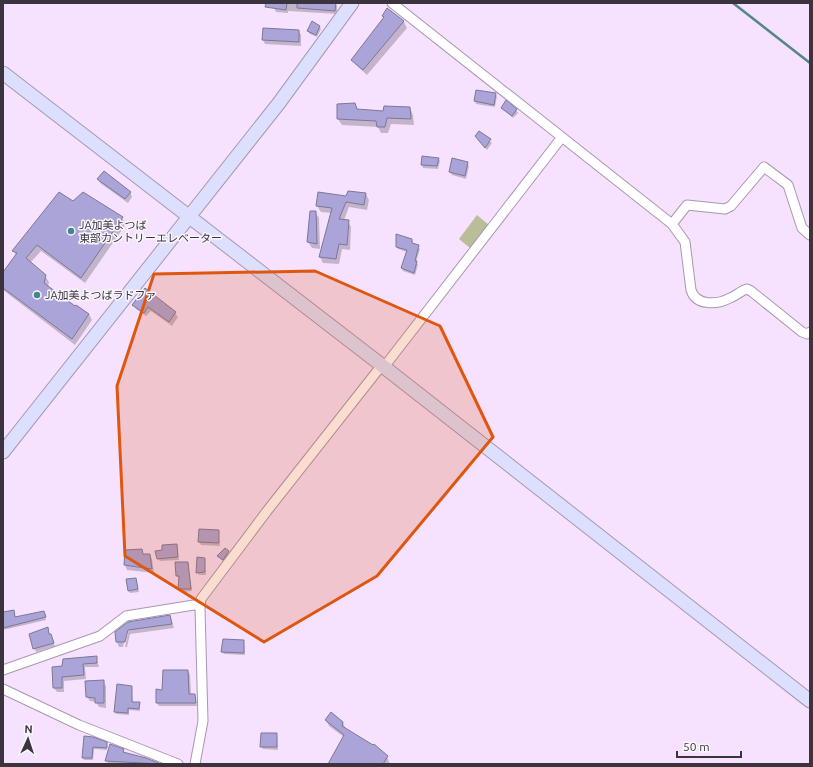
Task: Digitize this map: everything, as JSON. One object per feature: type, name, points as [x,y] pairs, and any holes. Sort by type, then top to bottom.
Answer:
[{"type":"street","points":[[3,452],[189,218],[278,103],[352,3]]},
{"type":"street","points":[[392,3],[672,224],[681,234],[685,242],[693,297],[697,300],[720,302],[747,289],[802,332],[807,334],[810,332]]},
{"type":"street","points":[[3,73],[189,218],[379,370],[810,701]]},
{"type":"street","points":[[195,764],[203,721],[201,599],[267,510],[562,137]]},
{"type":"street","points":[[672,224],[686,205],[720,209],[731,206],[764,167],[788,185],[802,228],[810,235]]},
{"type":"street","points":[[3,670],[100,636],[126,616],[200,604]]},
{"type":"street","points":[[3,689],[79,725],[178,764]]},
{"type":"highlighted area","points":[[315,271],[440,326],[493,437],[377,576],[264,642],[125,556],[117,386],[154,274]]},
{"type":"green space","points":[[477,215],[489,225],[470,248],[459,239]]},
{"type":"building","points":[[266,3],[287,3],[286,10],[265,7]]},
{"type":"building","points":[[297,3],[336,3],[335,11],[297,8]]},
{"type":"building","points":[[387,8],[404,21],[363,70],[351,60],[384,17],[382,16]]},
{"type":"building","points":[[312,21],[320,26],[316,35],[307,31]]},
{"type":"building","points":[[263,28],[299,30],[299,42],[262,40]]},
{"type":"building","points":[[476,90],[496,93],[494,105],[474,101]]},
{"type":"building","points":[[506,100],[517,109],[512,116],[501,108]]},
{"type":"building","points":[[355,103],[357,109],[383,111],[384,106],[410,107],[411,119],[387,118],[385,127],[377,127],[376,121],[337,119],[337,104]]},
{"type":"building","points":[[479,131],[491,139],[485,148],[475,136]]},
{"type":"building","points":[[422,156],[439,158],[437,166],[421,165]]},
{"type":"building","points":[[452,158],[468,162],[465,176],[449,172]]},
{"type":"building","points":[[104,171],[131,192],[125,199],[97,179]]},
{"type":"building","points":[[348,191],[366,193],[364,205],[346,202],[339,219],[349,220],[347,245],[339,244],[336,259],[319,257],[332,208],[316,206],[318,192],[346,196]]},
{"type":"building","name":"JA加美よつば 東部カントリーエレベーター","points":[[59,192],[73,201],[83,192],[123,217],[81,278],[37,245],[26,258],[46,275],[44,283],[75,306],[76,305],[89,314],[72,339],[3,288],[3,272],[17,253],[12,251]]},
{"type":"building","points":[[310,211],[316,211],[317,244],[307,242]]},
{"type":"building","points":[[396,234],[412,239],[412,243],[419,245],[414,273],[401,268],[407,250],[396,247]]},
{"type":"building","points":[[145,288],[176,312],[169,322],[148,307],[144,313],[132,305]]},
{"type":"building","points":[[199,529],[219,530],[219,543],[198,542]]},
{"type":"building","points":[[177,544],[178,557],[157,559],[155,551],[162,550],[162,545]]},
{"type":"building","points":[[225,548],[229,551],[223,560],[217,556]]},
{"type":"building","points":[[142,549],[143,554],[150,554],[152,569],[124,565],[125,550]]},
{"type":"building","points":[[197,557],[205,558],[205,572],[196,573]]},
{"type":"building","points":[[175,562],[188,562],[191,589],[178,589],[179,576],[176,576]]},
{"type":"building","points":[[136,578],[138,589],[128,591],[126,579]]},
{"type":"building","points":[[14,610],[15,617],[44,611],[46,617],[3,628],[3,612]]},
{"type":"building","points":[[170,615],[172,624],[128,630],[125,642],[116,642],[115,632],[128,622]]},
{"type":"building","points":[[48,627],[49,634],[51,634],[54,643],[33,649],[29,634]]},
{"type":"building","points":[[223,639],[244,640],[244,653],[221,652]]},
{"type":"building","points":[[97,656],[97,663],[83,664],[84,675],[62,677],[62,688],[53,688],[52,667],[62,666],[63,659]]},
{"type":"building","points":[[163,670],[188,670],[189,694],[195,694],[196,703],[156,703],[156,689],[162,690]]},
{"type":"building","points":[[104,680],[104,703],[95,703],[95,698],[86,697],[85,681]]},
{"type":"building","points":[[117,684],[132,686],[132,702],[140,702],[139,709],[128,708],[128,713],[114,712]]},
{"type":"building","points":[[331,712],[343,722],[342,726],[373,745],[374,744],[388,756],[383,764],[328,764],[344,735],[325,720]]},
{"type":"building","points":[[261,733],[277,733],[277,747],[260,747]]},
{"type":"building","points":[[84,736],[93,737],[107,742],[107,748],[93,747],[92,758],[82,758]]},
{"type":"building","points":[[110,744],[124,749],[123,752],[146,758],[161,764],[105,761]]},
{"type":"waterway","points":[[733,3],[810,63]]},
{"type":"place","name":"JA加美よつば 東部カントリーエレベーター","points":[[71,231]]},
{"type":"place","name":"JA加美よつばラドファ","points":[[37,295]]}]
